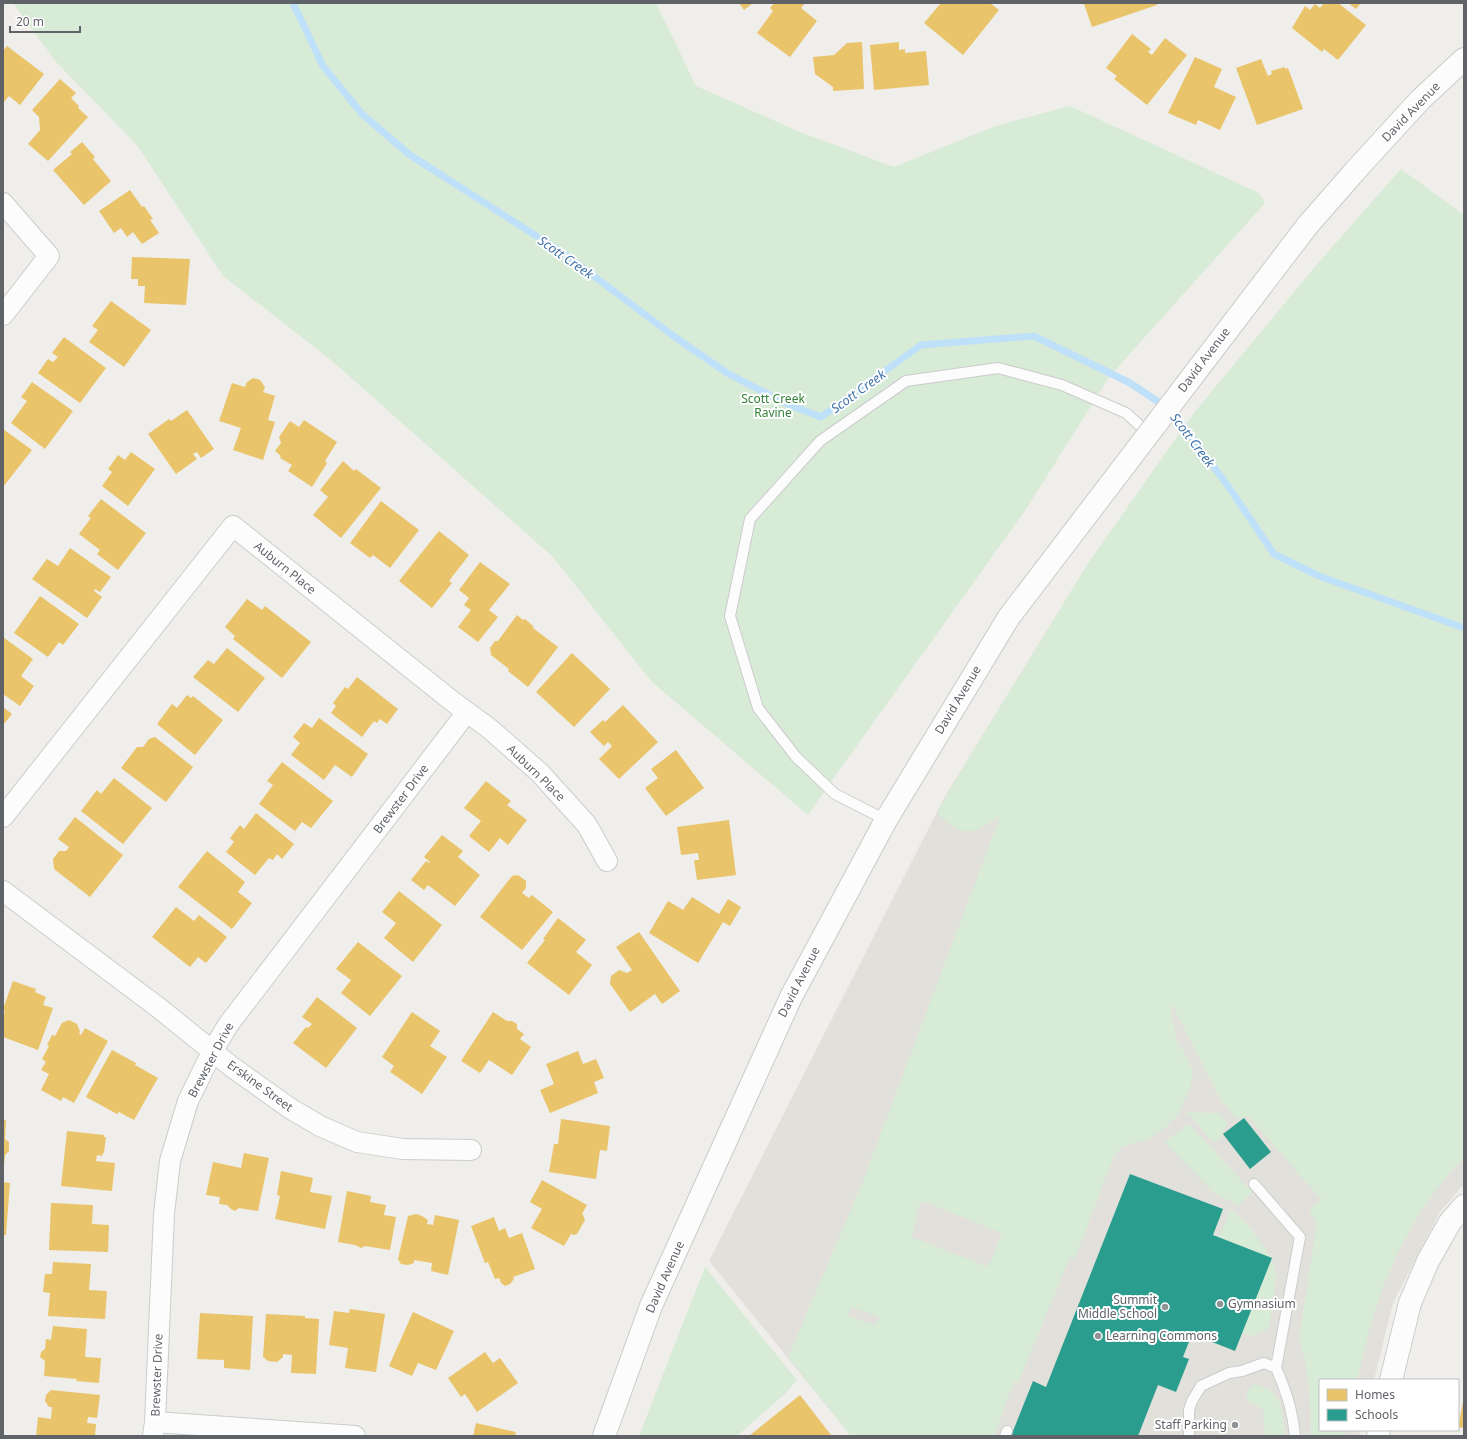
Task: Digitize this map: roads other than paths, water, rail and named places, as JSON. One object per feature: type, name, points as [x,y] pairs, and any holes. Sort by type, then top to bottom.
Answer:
[{"type":"main road","name":"David Avenue","points":[[604,1436],[651,1306],[787,1004],[886,820],[1009,617],[1307,226],[1354,171],[1420,100],[1464,59]]},
{"type":"main road","points":[[1391,1379],[1410,1303],[1428,1261],[1450,1222],[1464,1206]]},
{"type":"street","points":[[3,203],[49,256],[3,315]]},
{"type":"street","name":"Auburn Place","points":[[3,817],[233,526],[490,729],[540,773],[587,825],[607,861]]},
{"type":"street","name":"Brewster Drive","points":[[154,1429],[164,1214],[170,1161],[188,1101],[213,1050],[228,1025],[468,712]]},
{"type":"street","name":"Erskine Street","points":[[3,891],[159,1008],[213,1050],[232,1067],[291,1109],[322,1127],[357,1142],[403,1149],[471,1150]]},
{"type":"street","points":[[154,1429],[355,1436]]},
{"type":"lane","points":[[886,820],[835,794],[796,757],[758,708],[730,616],[750,519],[820,441],[906,381],[998,368],[1062,385],[1126,413],[1155,440]]},
{"type":"lane","points":[[1254,1184],[1300,1237],[1276,1368],[1285,1389],[1294,1422],[1295,1436]]},
{"type":"lane","points":[[1189,1436],[1189,1410],[1192,1401],[1201,1386],[1229,1373],[1242,1371],[1264,1363],[1276,1368]]},
{"type":"waterway","name":"Scott Creek","points":[[293,3],[323,66],[362,114],[410,155],[566,255],[672,335],[727,373],[789,405],[821,417],[921,345],[1034,336],[1130,383],[1172,411],[1228,486],[1274,554],[1319,576],[1464,628]]},
{"type":"place","name":"Gymnasium","points":[[1220,1304]]},
{"type":"place","name":"Summit Middle School","points":[[1165,1307]]},
{"type":"place","name":"Learning Commons","points":[[1098,1336]]},
{"type":"place","name":"Staff Parking","points":[[1235,1425]]},
{"type":"park label","name":"Scott Creek Ravine","points":[[773,406]]}]
